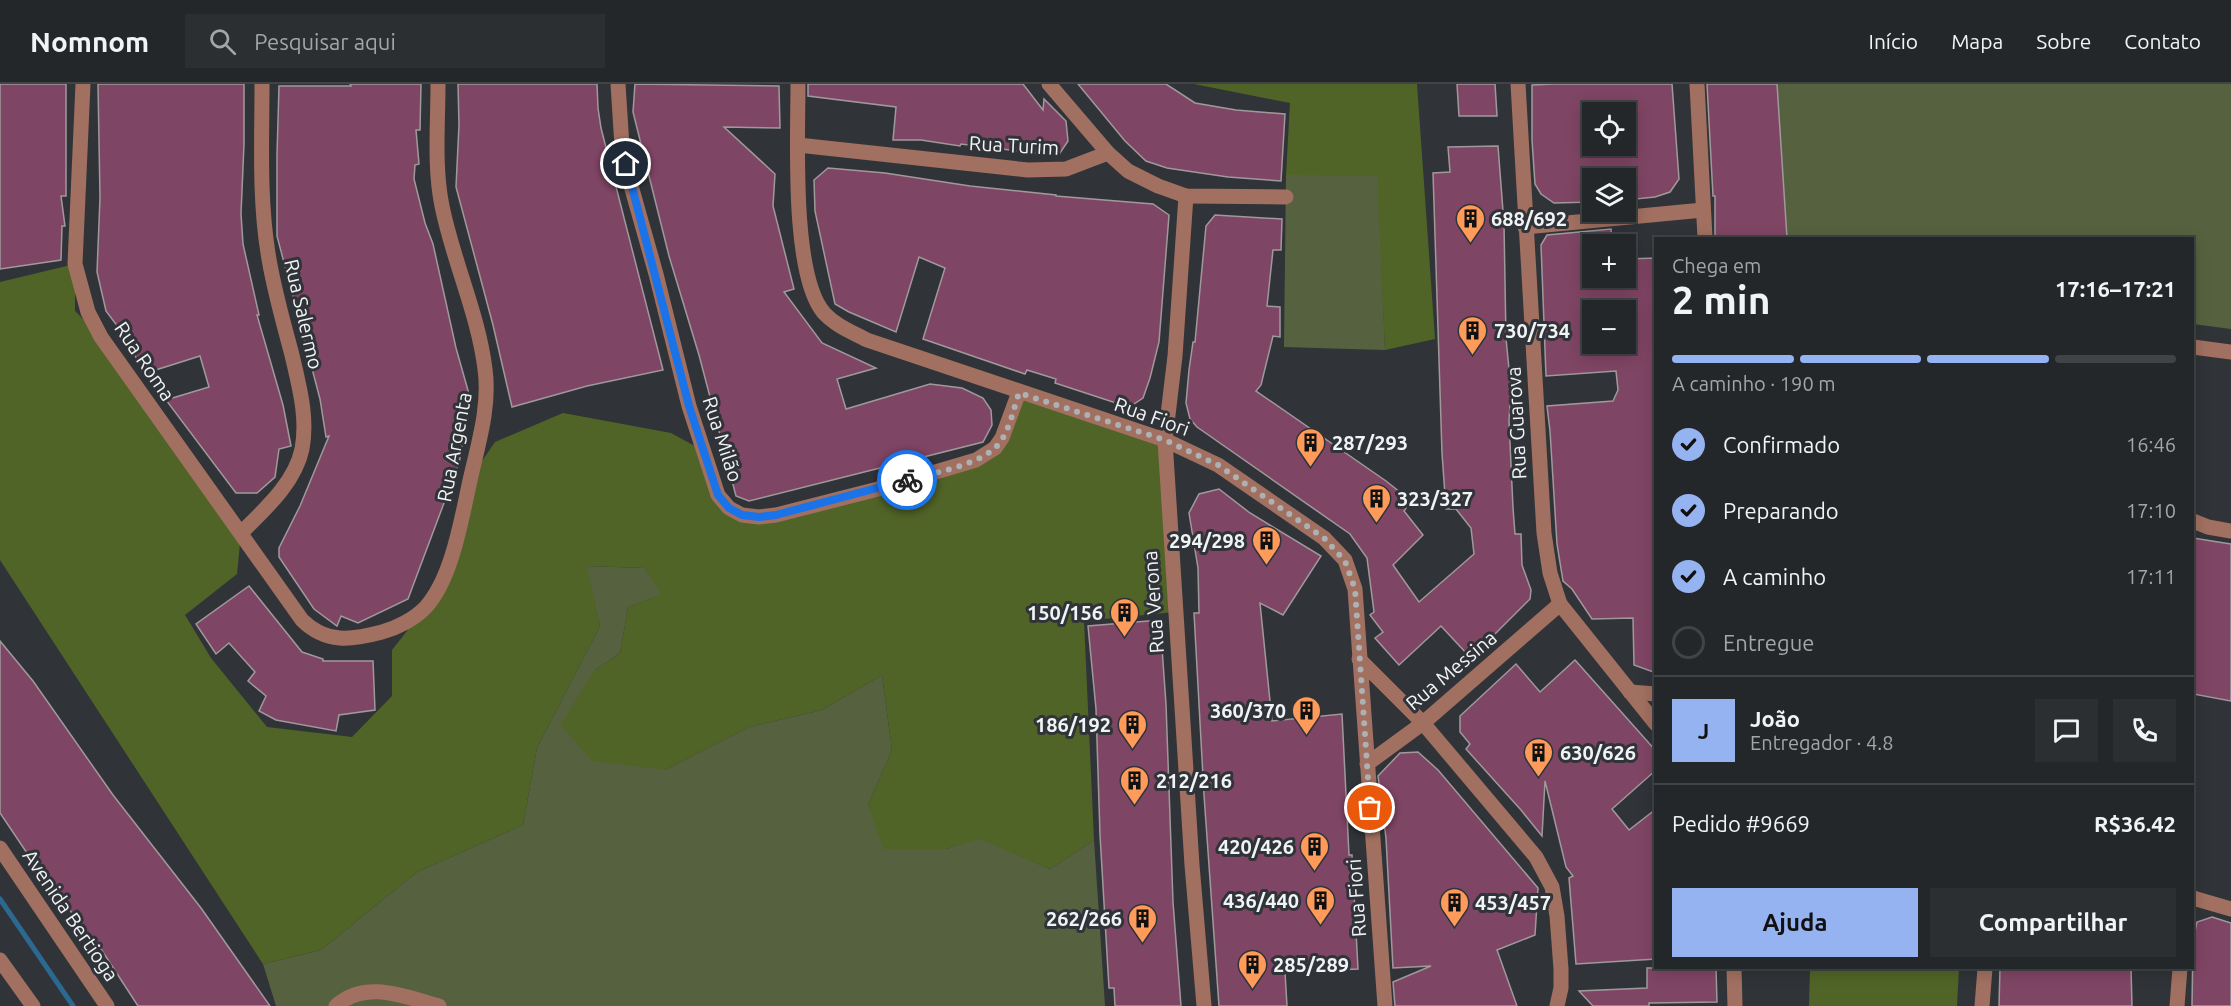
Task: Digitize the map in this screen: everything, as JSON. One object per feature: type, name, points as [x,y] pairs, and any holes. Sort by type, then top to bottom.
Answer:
[{"type":"street","name":"Rua Roma","points":[[83,84],[75,264],[88,312],[101,337],[302,620]]},
{"type":"street","name":"Rua Salermo","points":[[242,534],[290,478],[302,451],[305,425],[301,393],[268,255],[263,220],[262,84]]},
{"type":"street","name":"Rua Argenta","points":[[302,620],[312,630],[339,639],[352,639],[385,632],[408,621],[426,607],[442,580],[456,541],[483,422],[486,386],[476,324],[442,206],[437,155],[438,84]]},
{"type":"street","name":"Rua Milão","points":[[618,84],[621,147],[630,182],[689,406],[718,495],[729,508],[742,515],[759,517],[776,515],[878,489],[976,460],[995,448],[1002,438],[1019,393]]},
{"type":"street","name":"Rua Fiori","points":[[798,84],[800,225],[805,259],[815,297],[824,312],[837,324],[867,340],[1019,393],[1165,440],[1218,465],[1324,538],[1345,561],[1355,589],[1385,1006]]},
{"type":"street","points":[[1049,84],[1108,153],[1128,171],[1158,186],[1186,196],[1286,197]]},
{"type":"street","name":"Rua Guarova","points":[[1518,84],[1544,533],[1550,573],[1560,604],[1654,722]]},
{"type":"street","points":[[1697,84],[1705,237]]},
{"type":"street","name":"Rua Turim","points":[[798,145],[1028,170],[1066,169],[1108,153]]},
{"type":"street","name":"Rua Verona","points":[[1186,196],[1175,356],[1165,440],[1191,854],[1204,1006]]},
{"type":"street","points":[[1525,227],[1703,210]]},
{"type":"street","points":[[2194,347],[2231,352]]},
{"type":"street","points":[[2194,520],[2208,527],[2231,531]]},
{"type":"street","name":"Rua Messina","points":[[1367,764],[1423,723],[1560,604]]},
{"type":"street","points":[[1359,659],[1423,723],[1536,857],[1551,887],[1557,916],[1561,969],[1561,988],[1557,1006]]},
{"type":"street","points":[[1630,692],[1654,694]]},
{"type":"street","name":"Avenida Bertioga","points":[[0,848],[107,1006]]},
{"type":"street","points":[[2194,898],[2231,909]]},
{"type":"street","points":[[0,960],[33,1006]]},
{"type":"street","points":[[1734,969],[1735,1006]]},
{"type":"street","points":[[1983,1006],[1984,969]]},
{"type":"street","points":[[2177,1006],[2180,969]]},
{"type":"street","points":[[336,1006],[357,993],[372,991],[390,993],[439,1006]]},
{"type":"green space","points":[[1194,84],[1417,84],[1435,339],[1385,350],[1377,176],[1286,175],[1290,103]]},
{"type":"green space","points":[[1777,84],[2231,84],[2231,329],[2194,324],[2194,237],[1787,237]]},
{"type":"green space","points":[[1286,175],[1378,175],[1385,350],[1284,347]]},
{"type":"green space","points":[[75,264],[75,311],[101,337],[241,533],[237,574],[185,615],[211,658],[267,727],[352,737],[392,696],[392,650],[426,607],[456,541],[471,477],[495,442],[563,413],[671,433],[704,451],[729,508],[776,515],[976,460],[1008,425],[1019,392],[1165,440],[1174,612],[1084,621],[1094,840],[1050,869],[980,839],[946,849],[883,849],[868,805],[892,750],[882,675],[822,710],[749,727],[665,770],[592,761],[560,725],[595,670],[620,653],[628,607],[661,595],[645,568],[587,566],[600,626],[537,748],[523,825],[417,872],[321,950],[263,964],[0,560],[0,282]]},
{"type":"green space","points":[[586,566],[645,568],[662,595],[628,607],[620,653],[595,670],[665,770],[749,727],[822,710],[882,675],[892,750],[868,805],[946,849],[980,838],[1050,869],[1094,840],[1105,1006],[276,1006],[263,964],[321,950],[417,872],[523,825],[537,748],[600,626]]},
{"type":"green space","points":[[1810,969],[1959,969],[1957,1006],[1809,1006]]},
{"type":"building","points":[[0,84],[66,84],[66,196],[61,196],[65,226],[62,226],[61,260],[0,269]]},
{"type":"building","points":[[98,84],[244,84],[241,214],[243,244],[259,315],[257,315],[283,405],[291,446],[279,449],[275,477],[257,493],[236,493],[166,400],[209,387],[200,356],[146,373],[137,360],[130,343],[106,311],[97,272],[100,198]]},
{"type":"building","points":[[350,84],[421,84],[420,130],[416,130],[419,164],[415,165],[414,179],[433,244],[456,348],[471,401],[459,463],[408,599],[358,623],[341,616],[337,626],[314,609],[279,557],[279,548],[300,506],[329,436],[326,437],[320,399],[277,236],[277,155],[279,86],[351,86]]},
{"type":"building","points":[[458,84],[597,84],[601,128],[663,370],[587,386],[512,407],[493,325],[456,187]]},
{"type":"building","points":[[635,84],[779,86],[780,128],[724,127],[775,174],[773,206],[794,289],[784,292],[822,343],[876,368],[837,379],[846,409],[930,384],[962,388],[983,398],[991,410],[992,425],[983,442],[749,501],[736,496],[699,355],[669,256],[633,112]]},
{"type":"building","points":[[808,84],[1023,84],[1043,110],[1044,99],[1066,121],[1068,141],[1058,156],[921,140],[893,140],[896,107],[808,96]]},
{"type":"building","points":[[1078,84],[1166,84],[1195,103],[1236,110],[1285,114],[1281,181],[1228,177],[1167,168],[1146,161],[1125,141]]},
{"type":"building","points":[[1457,84],[1495,84],[1497,116],[1459,116]]},
{"type":"building","points":[[1672,84],[1679,179],[1670,192],[1655,197],[1636,199],[1636,168],[1582,168],[1582,202],[1554,203],[1541,194],[1535,184],[1532,85]]},
{"type":"building","points":[[1707,84],[1777,84],[1787,237],[1715,237],[1715,196],[1713,196]]},
{"type":"building","points":[[1498,146],[1504,224],[1506,339],[1511,388],[1509,421],[1513,508],[1515,534],[1521,534],[1522,565],[1531,590],[1530,599],[1491,638],[1468,655],[1441,626],[1399,665],[1375,638],[1383,632],[1370,615],[1374,612],[1367,558],[1350,534],[1197,427],[1190,419],[1186,403],[1193,342],[1195,342],[1206,226],[1215,215],[1282,219],[1281,250],[1273,250],[1267,306],[1280,307],[1280,337],[1273,336],[1261,385],[1256,391],[1386,481],[1411,501],[1404,511],[1423,535],[1393,565],[1419,602],[1474,554],[1471,528],[1456,509],[1446,509],[1442,453],[1433,173],[1450,172],[1448,147]]},
{"type":"building","points":[[828,168],[885,173],[1056,196],[1153,204],[1169,215],[1159,342],[1143,398],[1131,406],[1113,402],[1055,383],[1056,379],[1027,370],[1025,374],[923,339],[945,268],[919,257],[896,332],[835,304],[815,211],[814,180]]},
{"type":"building","points":[[1611,229],[1611,234],[1582,234],[1582,288],[1636,288],[1636,259],[1654,258],[1654,672],[1634,665],[1633,618],[1592,619],[1572,589],[1563,581],[1557,544],[1547,406],[1613,401],[1618,390],[1616,371],[1546,376],[1541,245],[1547,235]]},
{"type":"building","points":[[1219,489],[1250,513],[1321,556],[1283,615],[1260,603],[1272,721],[1342,714],[1349,855],[1352,855],[1358,969],[1285,972],[1287,1006],[1219,1006],[1194,613],[1199,613],[1198,568],[1189,513],[1199,494]]},
{"type":"building","points":[[2194,538],[2231,544],[2231,701],[2194,694]]},
{"type":"building","points":[[249,586],[302,652],[323,659],[323,661],[373,661],[375,710],[339,715],[336,731],[276,720],[259,711],[266,696],[248,681],[255,672],[229,643],[216,654],[196,624]]},
{"type":"building","points":[[1160,620],[1166,704],[1173,902],[1181,1006],[1115,1006],[1114,988],[1109,988],[1100,835],[1096,709],[1088,626]]},
{"type":"building","points":[[0,641],[33,681],[113,795],[201,908],[270,1006],[138,1006],[101,949],[31,859],[0,813]]},
{"type":"building","points":[[1575,660],[1654,749],[1654,772],[1612,809],[1629,830],[1654,811],[1654,959],[1576,964],[1569,878],[1573,876],[1566,867],[1545,781],[1542,836],[1466,749],[1470,744],[1460,732],[1460,716],[1516,664],[1540,692]]},
{"type":"building","points":[[1418,752],[1438,770],[1538,888],[1535,935],[1497,950],[1517,1006],[1395,1006],[1393,982],[1431,966],[1393,968],[1386,838],[1378,776],[1400,753]]},
{"type":"building","points":[[2212,917],[2231,923],[2231,1006],[2192,1006],[2194,936],[2197,922]]},
{"type":"building","points":[[1647,968],[1716,969],[1717,1002],[1649,1003],[1649,1006],[1593,1006],[1579,991],[1647,988]]},
{"type":"building","points":[[2000,969],[2131,969],[2132,1006],[1999,1006]]},
{"type":"waterway","points":[[0,899],[73,1006]]},
{"type":"way so far","points":[[907,480],[976,460],[995,448],[1008,425],[1019,393],[1165,440],[1218,465],[1324,538],[1345,561],[1355,589],[1370,808]]},
{"type":"place","name":"688/692","points":[[1470,244]]},
{"type":"place","name":"730/734","points":[[1473,356]]},
{"type":"place","name":"287/293","points":[[1311,468]]},
{"type":"place","name":"323/327","points":[[1376,524]]},
{"type":"place","name":"294/298","points":[[1266,566]]},
{"type":"place","name":"150/156","points":[[1124,638]]},
{"type":"place","name":"360/370","points":[[1307,736]]},
{"type":"place","name":"186/192","points":[[1132,750]]},
{"type":"place","name":"630/626","points":[[1539,778]]},
{"type":"place","name":"212/216","points":[[1135,806]]},
{"type":"place","name":"420/426","points":[[1315,872]]},
{"type":"place","name":"436/440","points":[[1320,926]]},
{"type":"place","name":"453/457","points":[[1454,928]]},
{"type":"place","name":"262/266","points":[[1143,944]]},
{"type":"place","name":"285/289","points":[[1252,990]]},
{"type":"route","points":[[626,164],[689,406],[718,495],[729,508],[742,515],[759,517],[776,515],[907,480]]}]
